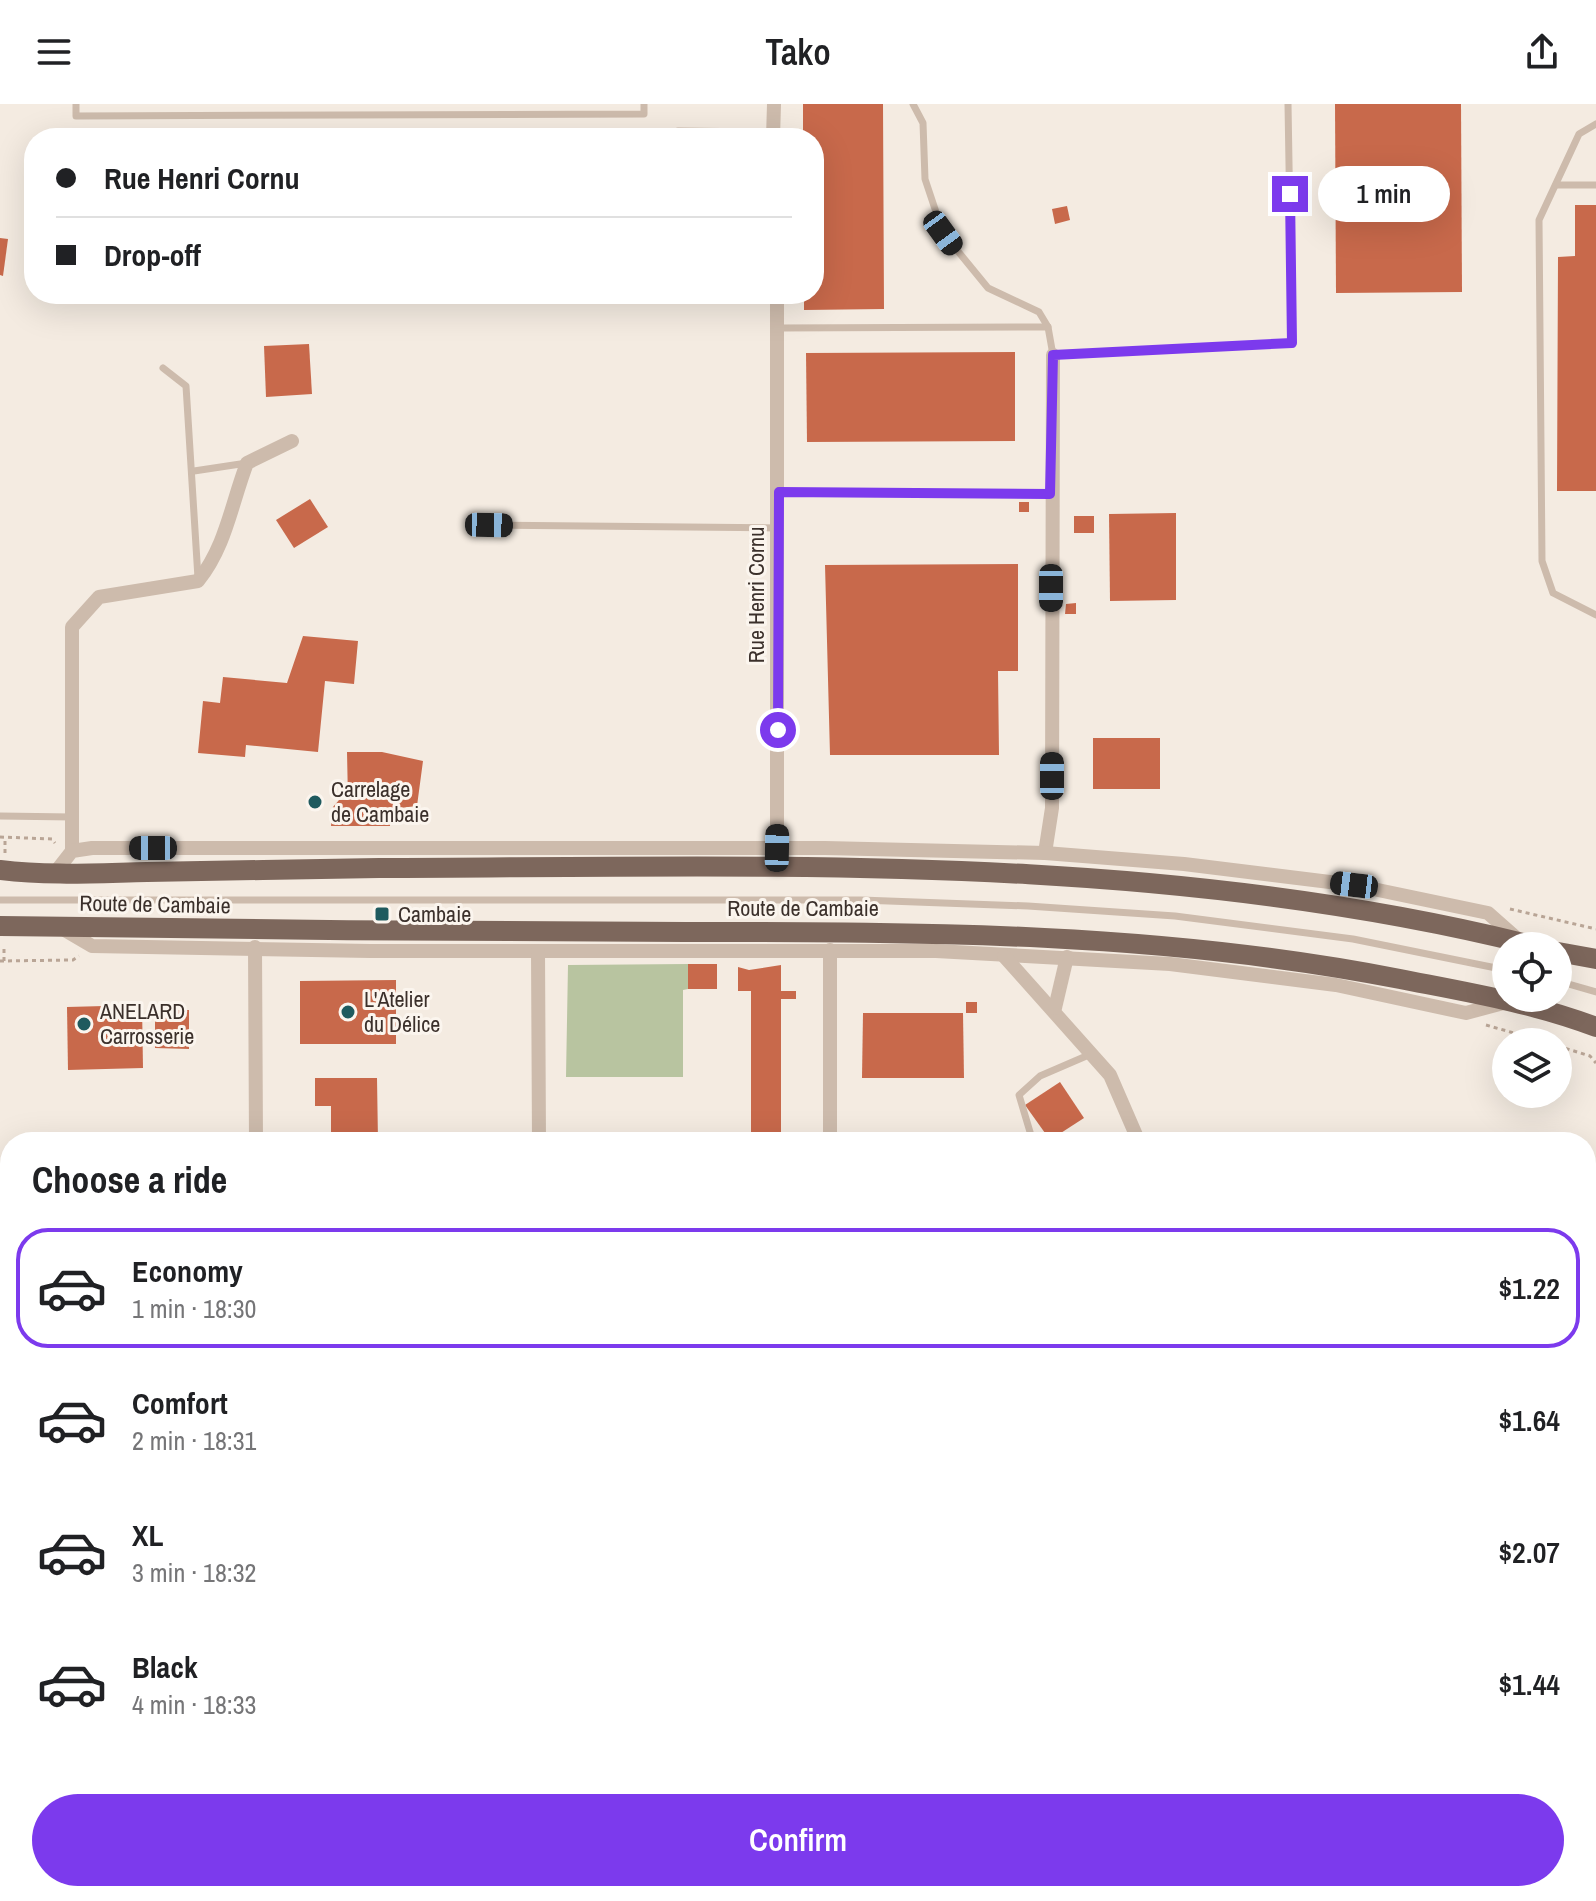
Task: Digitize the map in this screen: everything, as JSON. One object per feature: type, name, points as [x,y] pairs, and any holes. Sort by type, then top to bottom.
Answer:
[{"type":"main road","name":"Route de Cambaie","points":[[0,870],[54,874],[418,868],[817,867],[980,871],[1180,887],[1346,908],[1492,937]]},
{"type":"main road","name":"Route de Cambaie","points":[[0,926],[1022,934],[1167,945],[1344,968],[1492,999]]},
{"type":"main road","points":[[1572,955],[1596,959]]},
{"type":"main road","name":"Route de Cambaie","points":[[1543,1012],[1596,1027]]},
{"type":"street","points":[[773,128],[774,104]]},
{"type":"street","name":"Rue Henri Cornu","points":[[777,304],[777,848]]},
{"type":"street","points":[[1045,853],[1052,808],[1050,494],[1053,355]]},
{"type":"street","points":[[54,874],[72,851],[72,627],[99,597],[198,581],[214,562],[232,518],[247,463],[292,441]]},
{"type":"street","points":[[72,851],[777,848],[1045,853],[1184,864],[1354,885],[1488,913],[1513,932]]},
{"type":"street","points":[[59,927],[92,946],[538,951],[830,950],[1067,957],[1170,964],[1336,985],[1466,1013],[1492,1006]]},
{"type":"street","points":[[255,947],[256,1132]]},
{"type":"street","points":[[830,950],[830,1132]]},
{"type":"street","points":[[538,951],[539,1132]]},
{"type":"street","points":[[1004,956],[1055,1008],[1110,1075],[1135,1132]]},
{"type":"street","points":[[1055,1008],[1067,957]]},
{"type":"lane","points":[[76,104],[76,116],[644,114],[644,104]]},
{"type":"lane","points":[[913,104],[923,123],[925,179],[943,233],[988,288],[1039,312],[1048,327],[1053,355],[1292,343],[1288,104]]},
{"type":"lane","points":[[1596,124],[1579,134],[1539,220],[1542,561],[1553,593],[1596,615]]},
{"type":"lane","points":[[1556,185],[1596,185]]},
{"type":"lane","points":[[778,328],[1048,327]]},
{"type":"lane","points":[[163,368],[186,386],[194,471],[198,581]]},
{"type":"lane","points":[[194,471],[247,463]]},
{"type":"lane","points":[[779,492],[1050,494]]},
{"type":"lane","points":[[489,525],[778,528]]},
{"type":"lane","points":[[0,816],[74,817]]},
{"type":"lane","points":[[0,900],[861,900],[1028,906],[1175,916],[1353,939],[1492,967]]},
{"type":"lane","points":[[1572,985],[1596,992]]},
{"type":"lane","points":[[1030,1132],[1019,1095],[1040,1076],[1091,1054]]},
{"type":"path","points":[[0,837],[52,839],[59,849],[72,851]]},
{"type":"path","points":[[1488,913],[1513,909],[1596,929]]},
{"type":"path","points":[[0,961],[73,960],[92,946]]},
{"type":"path","points":[[1466,1013],[1492,1029]]},
{"type":"path","points":[[1572,1050],[1590,1056],[1596,1063]]},
{"type":"green space","points":[[688,964],[688,989],[683,990],[683,1077],[566,1077],[568,965]]},
{"type":"building","points":[[803,104],[883,104],[884,309],[804,310],[804,304],[824,304],[824,128],[803,128]]},
{"type":"building","points":[[1335,104],[1461,104],[1462,292],[1336,293]]},
{"type":"building","points":[[1575,205],[1596,205],[1596,491],[1557,491],[1558,257],[1575,256]]},
{"type":"building","points":[[1067,206],[1070,220],[1055,224],[1052,209]]},
{"type":"building","points":[[0,238],[8,239],[3,276],[0,275]]},
{"type":"building","points":[[309,344],[312,394],[266,397],[264,346]]},
{"type":"building","points":[[1015,352],[1015,441],[807,442],[806,353]]},
{"type":"building","points":[[310,499],[328,527],[294,548],[276,520]]},
{"type":"building","points":[[1019,502],[1029,502],[1029,512],[1019,512]]},
{"type":"building","points":[[1176,513],[1176,600],[1110,601],[1109,514]]},
{"type":"building","points":[[1074,516],[1094,516],[1094,533],[1074,533]]},
{"type":"building","points":[[1018,564],[1018,671],[998,671],[999,755],[830,755],[825,565]]},
{"type":"building","points":[[1076,603],[1076,614],[1065,614],[1066,604]]},
{"type":"building","points":[[303,636],[358,641],[354,684],[325,681],[318,752],[246,745],[245,757],[198,753],[203,701],[220,703],[223,677],[287,683]]},
{"type":"building","points":[[1093,738],[1160,738],[1160,789],[1093,789]]},
{"type":"building","points":[[347,752],[382,752],[423,761],[417,806],[391,809],[390,826],[331,826],[333,807],[339,800],[348,800]]},
{"type":"building","points":[[688,964],[717,964],[717,989],[688,989]]},
{"type":"building","points":[[781,965],[781,991],[796,991],[796,999],[781,999],[781,1132],[751,1132],[751,991],[738,991],[738,967],[749,970]]},
{"type":"building","name":"L'Atelier du Délice","points":[[396,980],[396,1044],[300,1044],[300,981]]},
{"type":"building","points":[[966,1002],[977,1002],[977,1013],[966,1013]]},
{"type":"building","points":[[142,1005],[143,1068],[68,1070],[67,1007]]},
{"type":"building","points":[[155,1010],[189,1010],[189,1049],[155,1048]]},
{"type":"building","points":[[863,1013],[963,1013],[964,1078],[862,1078]]},
{"type":"building","points":[[315,1078],[377,1078],[378,1132],[331,1132],[331,1106],[315,1106]]},
{"type":"building","points":[[1060,1082],[1084,1118],[1062,1132],[1044,1132],[1025,1105]]},
{"type":"place","name":"Carrelage de Cambaie","points":[[315,802]]},
{"type":"place","name":"Cambaie","points":[[382,914]]},
{"type":"place","name":"L'Atelier du Délice","points":[[348,1012]]},
{"type":"place","name":"ANELARD Carrosserie","points":[[84,1024]]},
{"type":"route","points":[[778,730],[779,492],[1050,494],[1053,355],[1292,343],[1290,194]]}]
